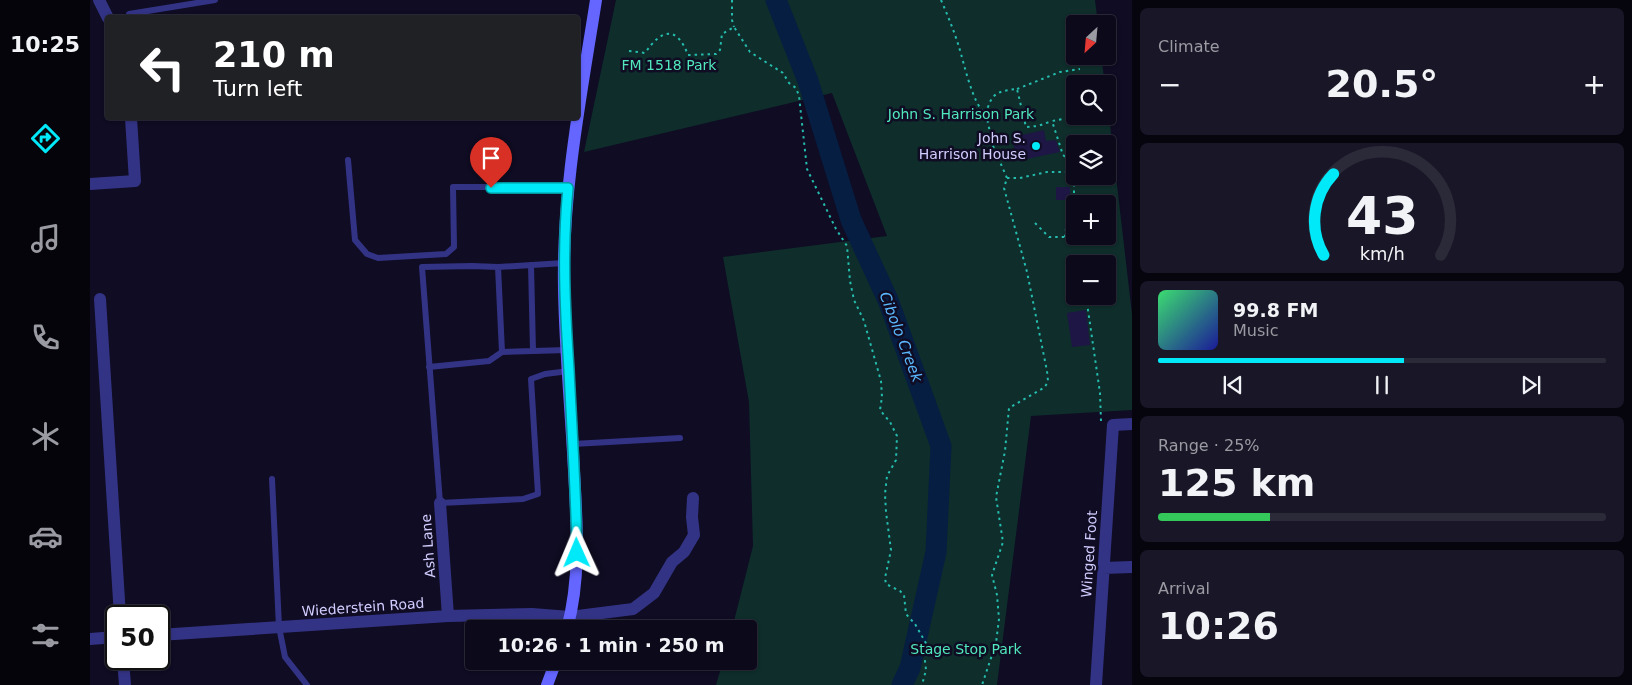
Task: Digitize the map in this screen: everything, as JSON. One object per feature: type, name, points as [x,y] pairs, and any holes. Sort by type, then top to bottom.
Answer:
[{"type":"main road","points":[[580,90],[596,0]]},
{"type":"main road","points":[[568,620],[577,553],[564,263],[568,188],[576,120]]},
{"type":"main road","points":[[547,685],[553,670]]},
{"type":"street","points":[[99,0],[106,15]]},
{"type":"street","points":[[90,184],[135,181],[132,120]]},
{"type":"street","points":[[100,299],[119,605]]},
{"type":"street","points":[[1113,426],[1132,424]]},
{"type":"street","name":"Winged Foot","points":[[1096,685],[1113,426]]},
{"type":"street","name":"Wiederstein Road","points":[[582,620],[633,609],[654,593],[672,562],[684,552],[694,535],[692,518],[693,498]]},
{"type":"street","name":"Ash Lane","points":[[440,503],[448,616]]},
{"type":"street","points":[[1103,568],[1132,567]]},
{"type":"street","name":"Wiederstein Road","points":[[170,634],[448,616],[532,614],[556,620]]},
{"type":"street","points":[[90,639],[105,638]]},
{"type":"street","points":[[123,670],[124,685]]},
{"type":"lane","points":[[129,14],[215,0]]},
{"type":"lane","points":[[348,160],[355,240],[367,254],[378,258],[446,254],[454,247],[452,188],[568,188]]},
{"type":"lane","points":[[564,263],[498,267],[422,267],[440,503],[523,499],[538,494],[531,379],[544,374],[569,371]]},
{"type":"lane","points":[[531,265],[533,352]]},
{"type":"lane","points":[[498,267],[502,352]]},
{"type":"lane","points":[[429,367],[489,361],[502,352],[568,350]]},
{"type":"lane","points":[[573,444],[680,438]]},
{"type":"lane","points":[[272,479],[279,627],[285,657],[306,685]]},
{"type":"path","points":[[732,0],[734,27],[750,52],[783,73],[789,83],[796,88],[799,96],[807,169],[836,229],[847,246],[850,281],[854,300],[864,321],[880,381],[882,397],[880,410],[890,422],[897,436],[896,460],[887,476],[885,494],[891,550],[885,578],[886,584],[904,595],[906,614],[915,624],[927,644],[926,670],[922,685]]},
{"type":"path","points":[[941,0],[959,47],[968,80],[981,111],[986,114]]},
{"type":"path","points":[[629,51],[645,53],[656,38],[668,34],[677,35],[683,42],[688,54],[716,54],[720,50],[722,34],[734,27]]},
{"type":"path","points":[[982,685],[996,643],[999,619],[997,595],[992,575],[1003,542],[996,497],[1006,451],[1009,408],[1041,390],[1048,381],[1027,272],[1004,188],[1007,178],[993,146],[986,114],[989,102],[994,94],[1017,89],[1060,72],[1080,68]]},
{"type":"path","points":[[1017,89],[1026,127],[1066,119]]},
{"type":"path","points":[[1052,122],[1063,154],[1066,157]]},
{"type":"path","points":[[1007,178],[1020,178],[1048,172],[1066,172]]},
{"type":"path","points":[[1035,222],[1049,237],[1065,236],[1067,218],[1074,202],[1074,185]]},
{"type":"path","points":[[1087,305],[1100,393],[1100,420],[1113,426]]},
{"type":"green space","points":[[616,0],[1095,0],[1097,15],[1066,15],[1066,65],[1102,65],[1104,75],[1066,75],[1066,125],[1110,125],[1111,135],[1066,135],[1066,185],[1116,185],[1116,176],[1132,314],[1132,410],[1031,416],[997,685],[716,685],[720,670],[757,670],[757,620],[734,620],[753,546],[749,402],[723,257],[887,236],[832,93],[584,152]]},
{"type":"building","name":"John S. Harrison House","points":[[1044,130],[1046,141],[1056,140],[1060,152],[1017,161],[1012,137]]},
{"type":"building","points":[[1056,187],[1070,187],[1070,195],[1066,195],[1066,200],[1056,200]]},
{"type":"building","points":[[1086,310],[1090,345],[1072,347],[1067,313]]},
{"type":"waterway","name":"Cibolo Creek","points":[[776,0],[808,81],[851,220],[888,300],[941,446],[936,552],[910,668],[902,685]]},
{"type":"place","name":"John S. Harrison House","points":[[1036,146]]},
{"type":"route","points":[[491,188],[568,188],[564,250],[564,291],[577,553]]},
{"type":"park label","name":"FM 1518 Park","points":[[669,65]]},
{"type":"park label","name":"John S. Harrison Park","points":[[961,114]]},
{"type":"park label","name":"Stage Stop Park","points":[[966,649]]}]
